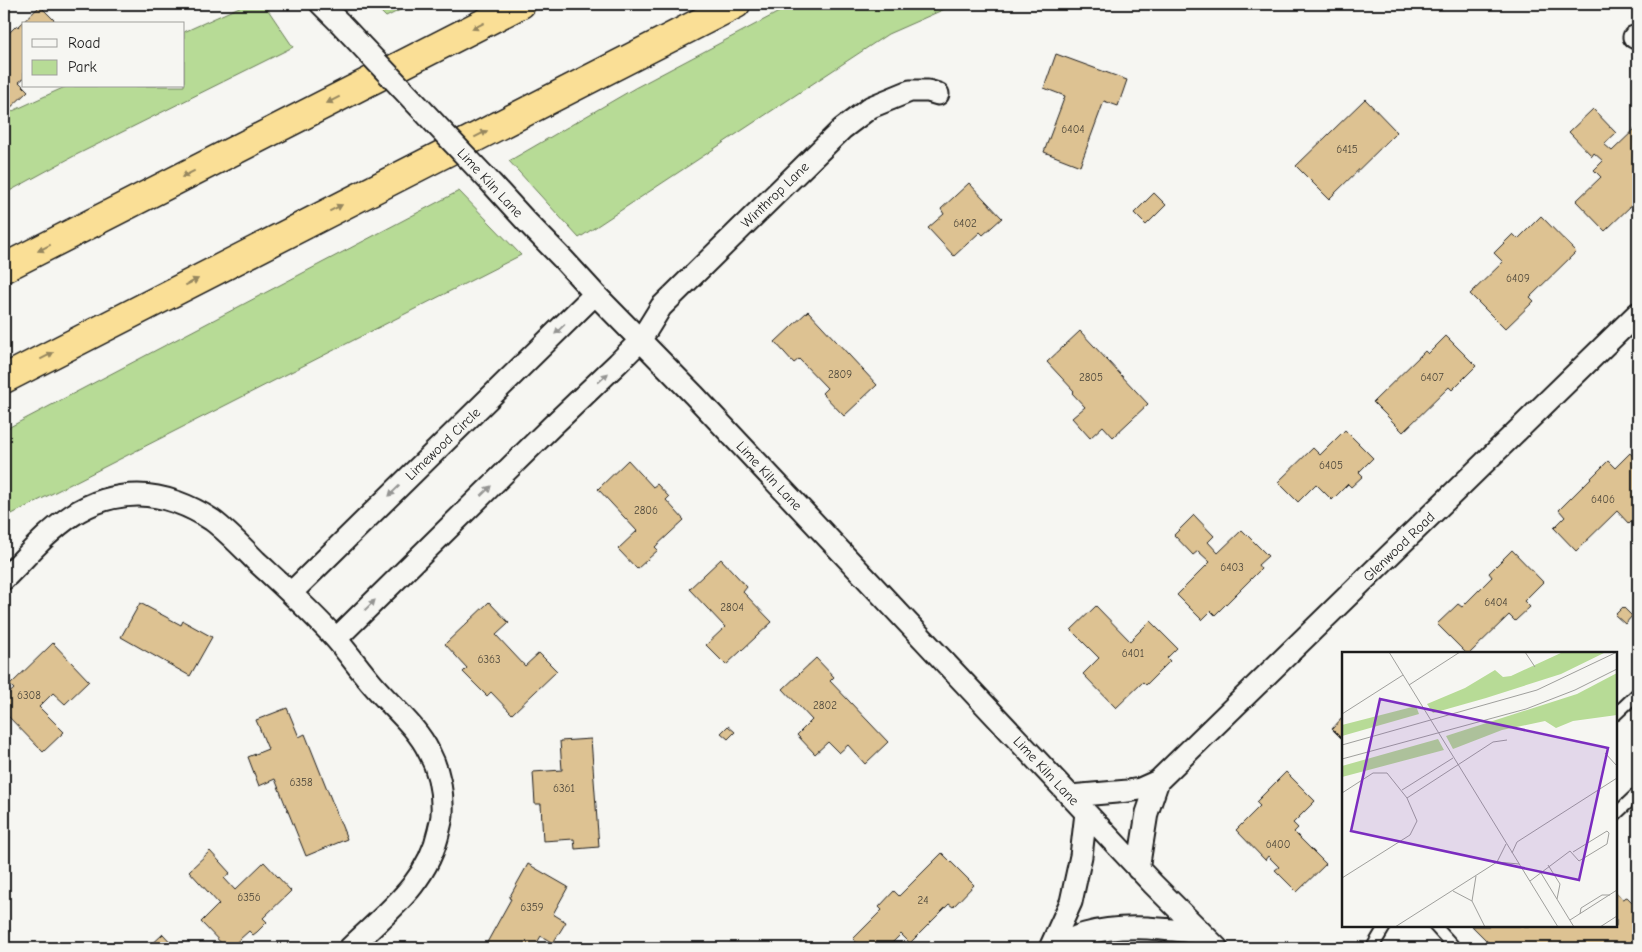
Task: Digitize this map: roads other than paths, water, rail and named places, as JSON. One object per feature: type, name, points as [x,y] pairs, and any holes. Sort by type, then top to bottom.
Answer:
[{"type":"highway","points":[[4,268],[521,4]]},
{"type":"highway","points":[[4,378],[736,4]]},
{"type":"street","name":"Lime Kiln Lane","points":[[321,4],[524,220],[694,395],[1138,869],[1217,948]]},
{"type":"street","name":"Winthrop Lane","points":[[640,341],[661,307],[842,129],[871,108],[910,91],[928,91],[938,94]]},
{"type":"street","name":"Limewood Circle","points":[[291,593],[595,294]]},
{"type":"street","name":"Glenwood Road","points":[[1070,796],[1140,789],[1158,781],[1638,313]]},
{"type":"street","points":[[336,639],[640,341]]},
{"type":"street","points":[[4,579],[64,520],[89,504],[109,498],[138,495],[161,498],[179,503],[211,520],[226,532],[291,593],[336,639],[373,685],[419,736],[429,751],[440,785],[442,815],[436,844],[421,876],[410,890],[350,948]]},
{"type":"street","name":"Glenwood Road","points":[[1138,869],[1147,813],[1158,781]]},
{"type":"street","points":[[1051,948],[1071,902],[1081,856],[1086,813]]},
{"type":"street","points":[[1051,948],[1084,934],[1116,929],[1148,928],[1201,933]]},
{"type":"lane","points":[[1617,713],[1638,693]]},
{"type":"lane","points":[[1617,813],[1638,793]]},
{"type":"lane","points":[[1372,948],[1384,927]]},
{"type":"lane","points":[[1436,927],[1455,948]]}]
